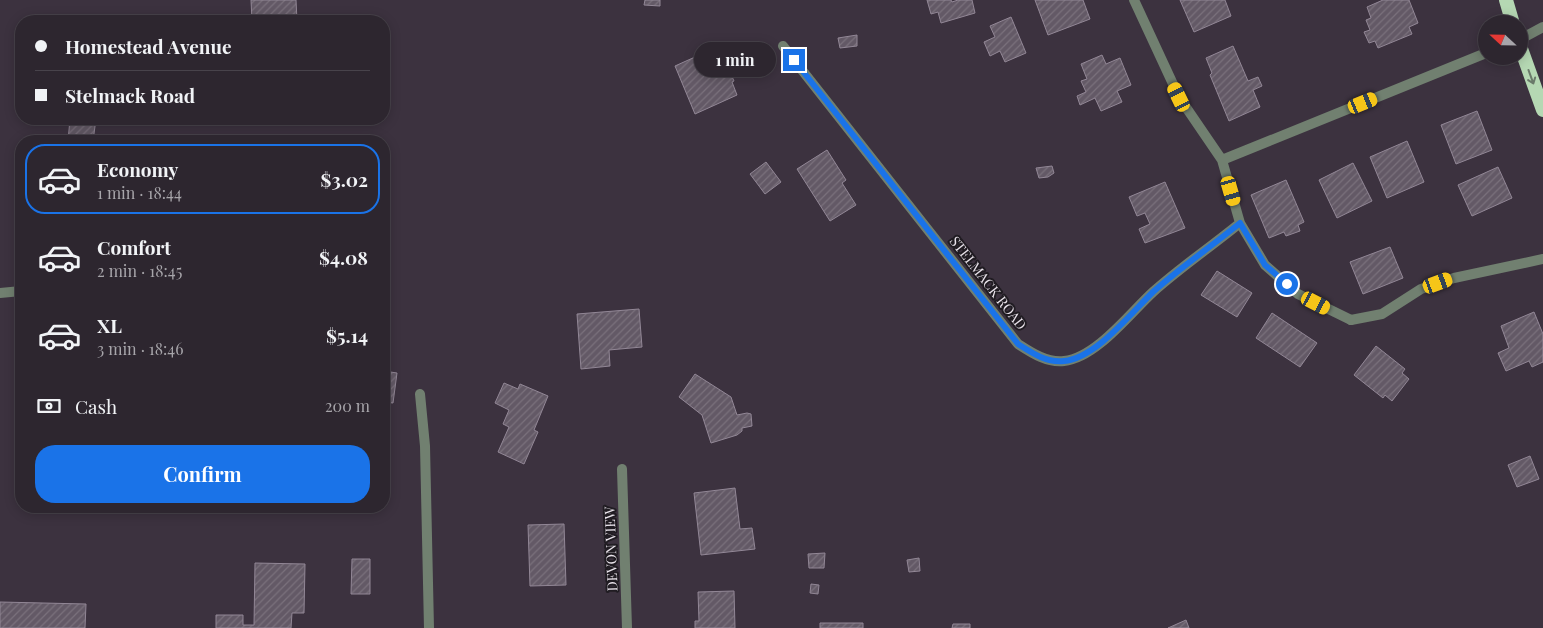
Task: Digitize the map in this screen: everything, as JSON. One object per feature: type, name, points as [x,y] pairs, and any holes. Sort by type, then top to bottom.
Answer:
[{"type":"highway","points":[[1506,0],[1510,15]]},
{"type":"highway","points":[[1527,65],[1543,110]]},
{"type":"street","points":[[1134,0],[1179,97],[1222,160],[1240,223],[1265,265],[1298,294],[1351,320],[1382,314],[1421,289],[1454,278],[1543,259]]},
{"type":"street","points":[[1528,36],[1543,27]]},
{"type":"street","name":"STELMACK ROAD","points":[[783,46],[1018,344],[1038,357],[1063,362],[1086,354],[1121,325],[1154,292],[1240,223]]},
{"type":"street","points":[[1222,160],[1478,56]]},
{"type":"street","points":[[0,293],[15,292]]},
{"type":"street","points":[[420,394],[425,446],[429,628]]},
{"type":"street","name":"DEVON VIEW","points":[[622,469],[628,628]]},
{"type":"building","points":[[251,0],[296,0],[297,15],[252,15]]},
{"type":"building","points":[[645,0],[660,0],[660,6],[644,5]]},
{"type":"building","points":[[927,0],[951,0],[952,2],[972,0],[975,13],[941,23],[938,12],[931,14]]},
{"type":"building","points":[[1035,0],[1083,0],[1090,19],[1048,35]]},
{"type":"building","points":[[1180,0],[1225,0],[1231,16],[1194,32]]},
{"type":"building","points":[[1383,0],[1409,0],[1418,23],[1409,27],[1412,34],[1378,48],[1375,41],[1369,43],[1364,32],[1370,30],[1366,20],[1371,18],[1367,7]]},
{"type":"building","points":[[1011,17],[1026,53],[1005,62],[1000,51],[990,56],[984,42],[995,37],[990,26]]},
{"type":"building","points":[[857,35],[857,46],[840,48],[838,38]]},
{"type":"building","points":[[1233,46],[1248,81],[1258,77],[1262,86],[1253,90],[1260,107],[1229,121],[1210,75],[1212,73],[1206,58]]},
{"type":"building","points":[[715,48],[725,72],[730,72],[737,95],[695,114],[675,66]]},
{"type":"building","points":[[1102,55],[1106,64],[1120,58],[1131,85],[1117,91],[1122,102],[1101,111],[1095,98],[1080,105],[1077,96],[1086,92],[1081,81],[1087,79],[1081,64]]},
{"type":"building","points":[[1477,111],[1492,150],[1456,164],[1441,125]]},
{"type":"building","points":[[69,125],[95,125],[94,135],[69,135]]},
{"type":"building","points":[[1407,141],[1424,182],[1387,198],[1370,157]]},
{"type":"building","points":[[827,150],[846,180],[842,183],[856,205],[830,221],[797,169]]},
{"type":"building","points":[[766,162],[781,182],[765,194],[750,174]]},
{"type":"building","points":[[1353,163],[1372,201],[1337,218],[1319,180]]},
{"type":"building","points":[[1052,166],[1054,173],[1048,177],[1039,178],[1036,168]]},
{"type":"building","points":[[1498,167],[1512,198],[1472,216],[1458,185]]},
{"type":"building","points":[[1286,180],[1304,222],[1298,225],[1300,231],[1286,236],[1284,232],[1269,238],[1251,195]]},
{"type":"building","points":[[1165,182],[1185,228],[1145,243],[1139,229],[1150,224],[1145,213],[1137,216],[1129,197]]},
{"type":"building","points":[[1390,247],[1403,278],[1363,294],[1350,262]]},
{"type":"building","points":[[1217,271],[1252,293],[1237,317],[1201,295]]},
{"type":"building","points":[[639,309],[642,347],[609,350],[610,366],[581,369],[577,314]]},
{"type":"building","points":[[1534,312],[1543,334],[1543,362],[1532,367],[1529,361],[1506,371],[1498,353],[1509,348],[1501,326]]},
{"type":"building","points":[[1272,313],[1317,343],[1300,367],[1256,338]]},
{"type":"building","points":[[1376,346],[1405,369],[1402,373],[1409,379],[1392,401],[1385,395],[1383,398],[1354,375]]},
{"type":"building","points":[[390,372],[397,373],[393,403],[390,403]]},
{"type":"building","points":[[695,374],[731,397],[737,415],[751,414],[752,426],[742,428],[742,431],[737,435],[711,443],[702,415],[679,397]]},
{"type":"building","points":[[504,383],[518,389],[520,384],[548,396],[534,430],[538,432],[524,464],[498,452],[509,427],[503,424],[509,410],[495,403]]},
{"type":"building","points":[[1530,456],[1539,479],[1517,487],[1508,465]]},
{"type":"building","points":[[735,488],[740,529],[752,528],[755,549],[701,555],[694,493]]},
{"type":"building","points":[[564,524],[566,585],[530,586],[528,525]]},
{"type":"building","points":[[825,553],[824,568],[809,568],[808,554]]},
{"type":"building","points":[[919,558],[920,571],[909,572],[907,560]]},
{"type":"building","points":[[352,559],[370,559],[370,594],[351,594]]},
{"type":"building","points":[[255,563],[305,564],[304,613],[292,613],[291,628],[216,628],[216,615],[243,615],[243,625],[254,625]]},
{"type":"building","points":[[811,584],[819,585],[818,594],[810,593]]},
{"type":"building","points":[[734,591],[735,628],[695,628],[695,621],[699,621],[698,592]]},
{"type":"building","points":[[0,602],[86,604],[85,628],[0,628]]},
{"type":"building","points":[[1186,620],[1189,628],[1168,628]]},
{"type":"building","points":[[820,623],[863,623],[863,628],[820,628]]},
{"type":"building","points":[[953,624],[970,624],[970,628],[952,628]]},
{"type":"route","points":[[794,60],[1018,344],[1038,357],[1063,362],[1086,354],[1121,325],[1154,292],[1240,223],[1265,265],[1287,284]]}]
